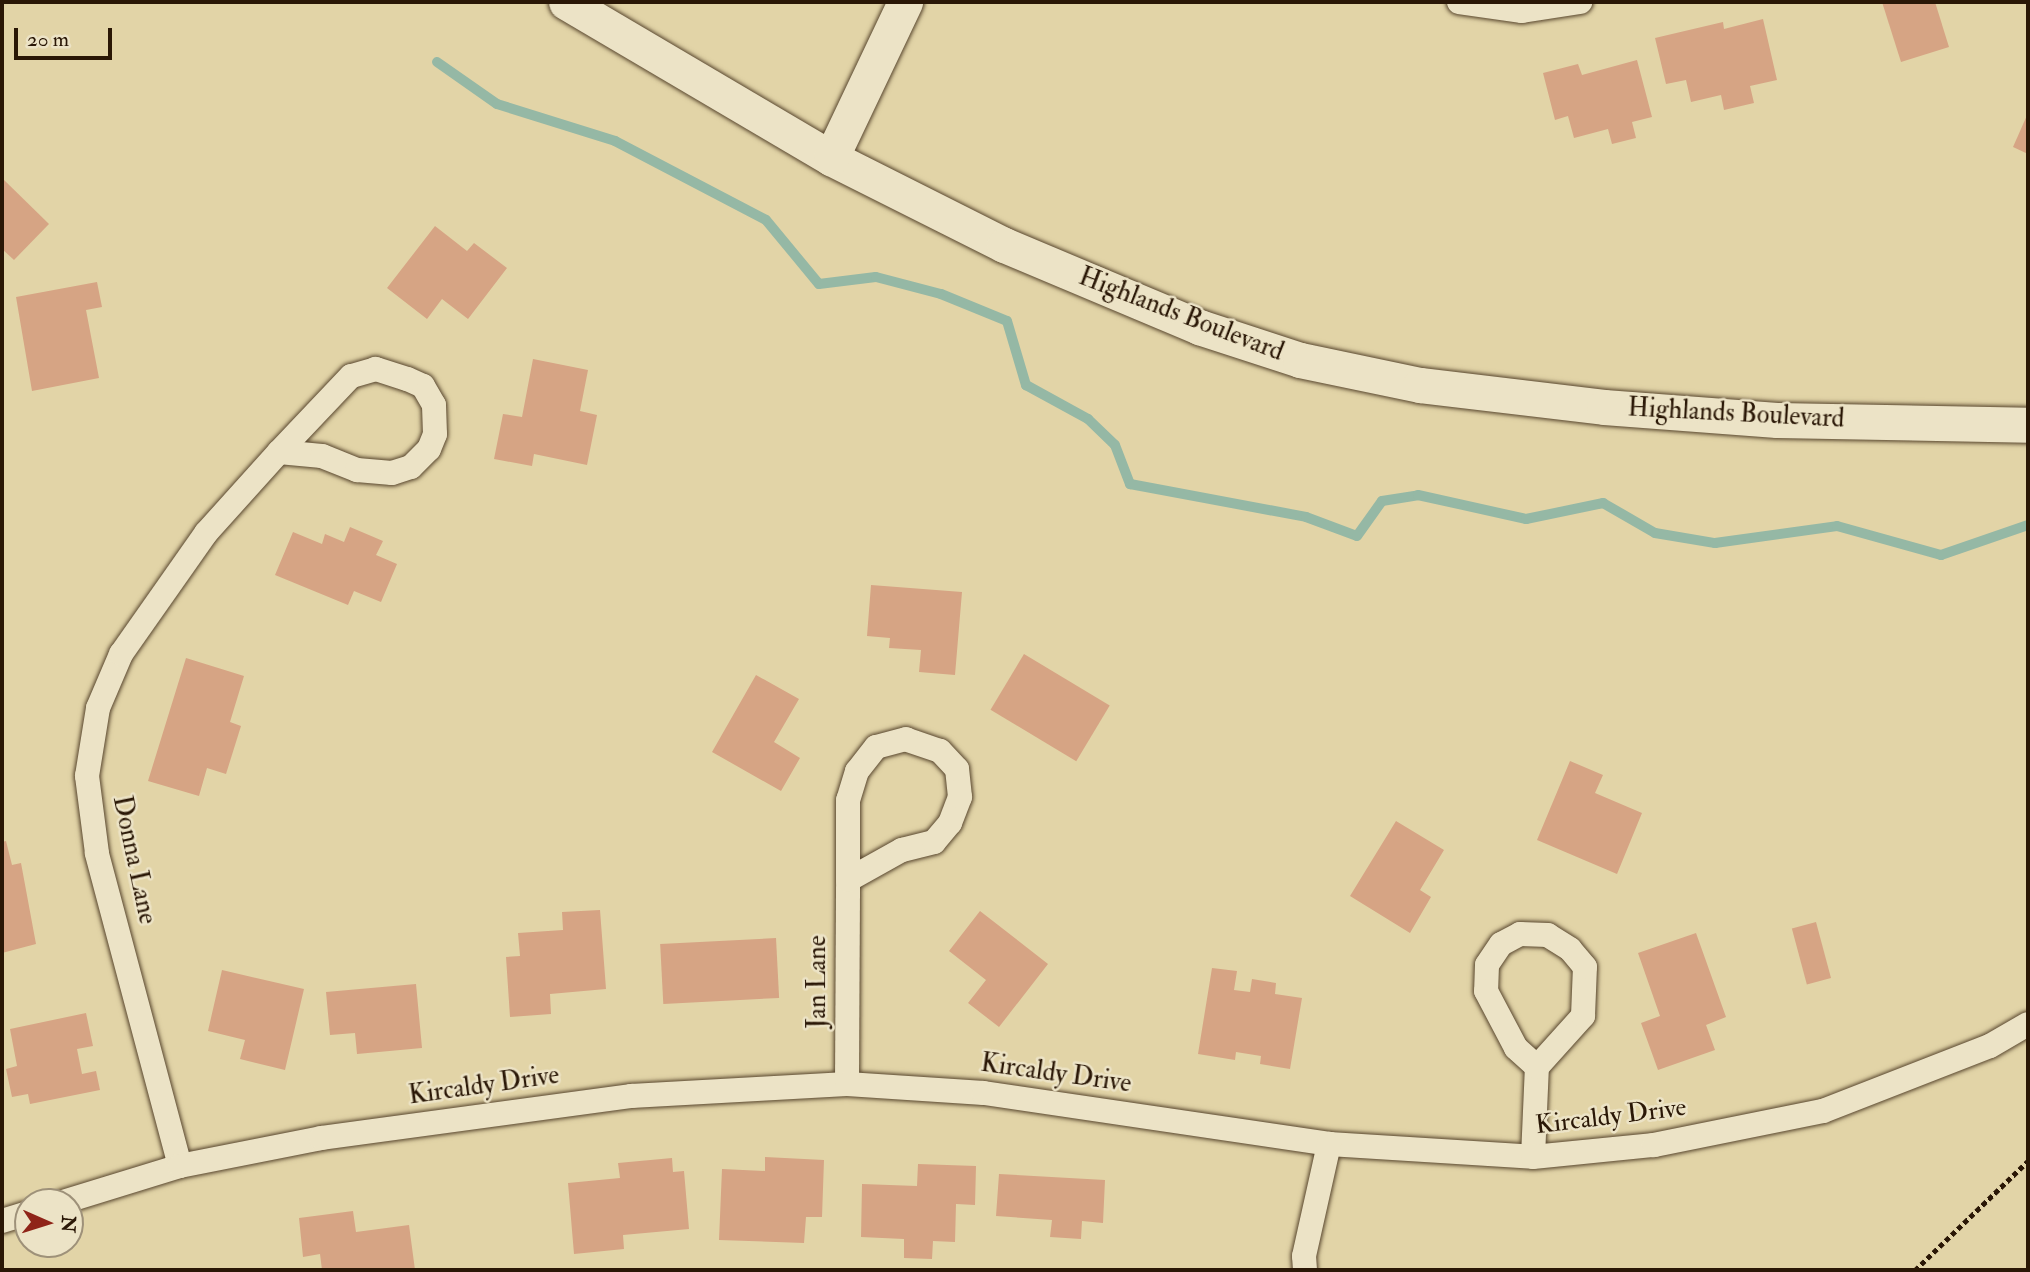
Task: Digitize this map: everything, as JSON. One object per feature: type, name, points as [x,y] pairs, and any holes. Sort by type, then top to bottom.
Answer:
[{"type":"street","name":"Highlands Boulevard","points":[[566,2],[831,159],[1004,245],[1199,327],[1300,359],[1420,385],[1604,407],[1777,420],[2028,425]]},
{"type":"street","points":[[831,159],[905,2]]},
{"type":"street","points":[[1459,2],[1522,11],[1580,2]]},
{"type":"street","name":"Donna Lane","points":[[180,1166],[97,853],[87,776],[98,708],[121,654],[206,533],[279,452],[351,376],[376,369],[407,379],[423,386],[434,405],[435,433],[429,449],[411,467],[392,473],[357,470],[322,456],[279,452]]},
{"type":"street","name":"Jan Lane","points":[[847,1084],[848,800],[857,771],[876,747],[906,739],[940,751],[957,769],[960,797],[950,823],[934,842],[902,850],[848,880]]},
{"type":"street","points":[[1533,1157],[1537,1067],[1583,1016],[1585,967],[1570,950],[1548,935],[1520,934],[1501,944],[1487,965],[1486,991],[1516,1048],[1537,1067]]},
{"type":"street","name":"Kircaldy Drive","points":[[84,1196],[180,1166],[321,1138],[631,1096],[847,1084],[984,1093],[1329,1144],[1533,1157],[1654,1145],[1823,1111],[1990,1046],[2028,1024]]},
{"type":"street","points":[[1305,1270],[1304,1256],[1329,1144]]},
{"type":"path","points":[[1915,1270],[2028,1161]]},
{"type":"building","points":[[1882,2],[1935,2],[1949,47],[1901,62]]},
{"type":"building","points":[[1763,19],[1777,80],[1750,86],[1754,103],[1724,110],[1721,95],[1691,102],[1686,80],[1666,84],[1655,38],[1723,22],[1724,29]]},
{"type":"building","points":[[1637,60],[1652,117],[1632,122],[1636,138],[1612,144],[1608,129],[1574,138],[1568,116],[1555,120],[1543,73],[1578,64],[1582,75]]},
{"type":"building","points":[[2028,113],[2028,154],[2013,147]]},
{"type":"building","points":[[2,178],[49,224],[14,260],[2,249]]},
{"type":"building","points":[[435,226],[467,251],[474,243],[507,268],[468,319],[442,299],[427,319],[387,288]]},
{"type":"building","points":[[97,282],[102,307],[86,310],[99,378],[32,391],[16,297]]},
{"type":"building","points":[[533,359],[588,370],[580,411],[597,415],[587,465],[534,454],[532,466],[494,459],[503,414],[522,417]]},
{"type":"building","points":[[350,527],[383,541],[376,555],[397,564],[381,602],[354,591],[348,605],[275,575],[293,532],[322,544],[325,534],[344,542]]},
{"type":"building","points":[[871,585],[962,592],[955,675],[919,672],[921,650],[889,648],[890,638],[867,636]]},
{"type":"building","points":[[1024,654],[1110,706],[1076,761],[991,710]]},
{"type":"building","points":[[186,658],[244,676],[230,722],[241,726],[226,774],[207,768],[199,796],[148,781]]},
{"type":"building","points":[[756,675],[799,699],[774,742],[800,758],[781,791],[712,752]]},
{"type":"building","points":[[1570,761],[1603,775],[1595,793],[1642,813],[1617,874],[1537,840]]},
{"type":"building","points":[[1396,821],[1444,850],[1420,890],[1431,897],[1410,933],[1350,896]]},
{"type":"building","points":[[6,841],[12,865],[21,863],[36,944],[2,953],[2,842]]},
{"type":"building","points":[[600,910],[606,989],[550,994],[551,1014],[510,1017],[506,957],[520,956],[518,933],[563,930],[562,912]]},
{"type":"building","points":[[980,911],[1048,964],[999,1027],[968,1003],[986,980],[949,951]]},
{"type":"building","points":[[1816,922],[1831,978],[1807,984],[1792,928]]},
{"type":"building","points":[[1696,933],[1726,1017],[1706,1025],[1715,1050],[1658,1070],[1641,1023],[1660,1016],[1638,953]]},
{"type":"building","points":[[776,938],[779,998],[663,1004],[660,944]]},
{"type":"building","points":[[1212,968],[1237,971],[1234,990],[1250,992],[1252,979],[1276,983],[1275,994],[1302,998],[1290,1069],[1260,1064],[1261,1056],[1236,1052],[1235,1060],[1198,1054]]},
{"type":"building","points":[[222,970],[304,989],[285,1070],[240,1059],[245,1040],[208,1031]]},
{"type":"building","points":[[416,984],[422,1048],[357,1054],[355,1033],[330,1035],[326,992]]},
{"type":"building","points":[[86,1013],[93,1046],[77,1049],[82,1074],[96,1071],[100,1090],[30,1104],[28,1094],[12,1097],[6,1069],[17,1066],[10,1029]]},
{"type":"building","points":[[765,1157],[824,1160],[822,1217],[806,1217],[804,1243],[719,1240],[722,1169],[765,1171]]},
{"type":"building","points":[[672,1158],[673,1172],[684,1171],[689,1229],[623,1235],[624,1249],[574,1254],[568,1183],[620,1178],[618,1163]]},
{"type":"building","points":[[918,1164],[976,1166],[975,1205],[956,1204],[955,1242],[933,1241],[932,1259],[904,1258],[904,1239],[861,1237],[862,1184],[917,1186]]},
{"type":"building","points":[[999,1174],[1105,1180],[1103,1223],[1082,1221],[1081,1239],[1050,1237],[1052,1220],[996,1216]]},
{"type":"building","points":[[353,1211],[356,1232],[409,1225],[415,1270],[322,1270],[320,1254],[303,1257],[299,1218]]},
{"type":"waterway","points":[[437,62],[497,104],[615,141],[766,220],[819,284],[876,277],[941,294],[1007,321],[1026,385],[1088,419],[1115,445],[1130,484],[1306,517],[1357,536],[1382,501],[1418,495],[1526,519],[1603,503],[1655,533],[1715,543],[1837,526],[1941,555],[2028,525]]}]
